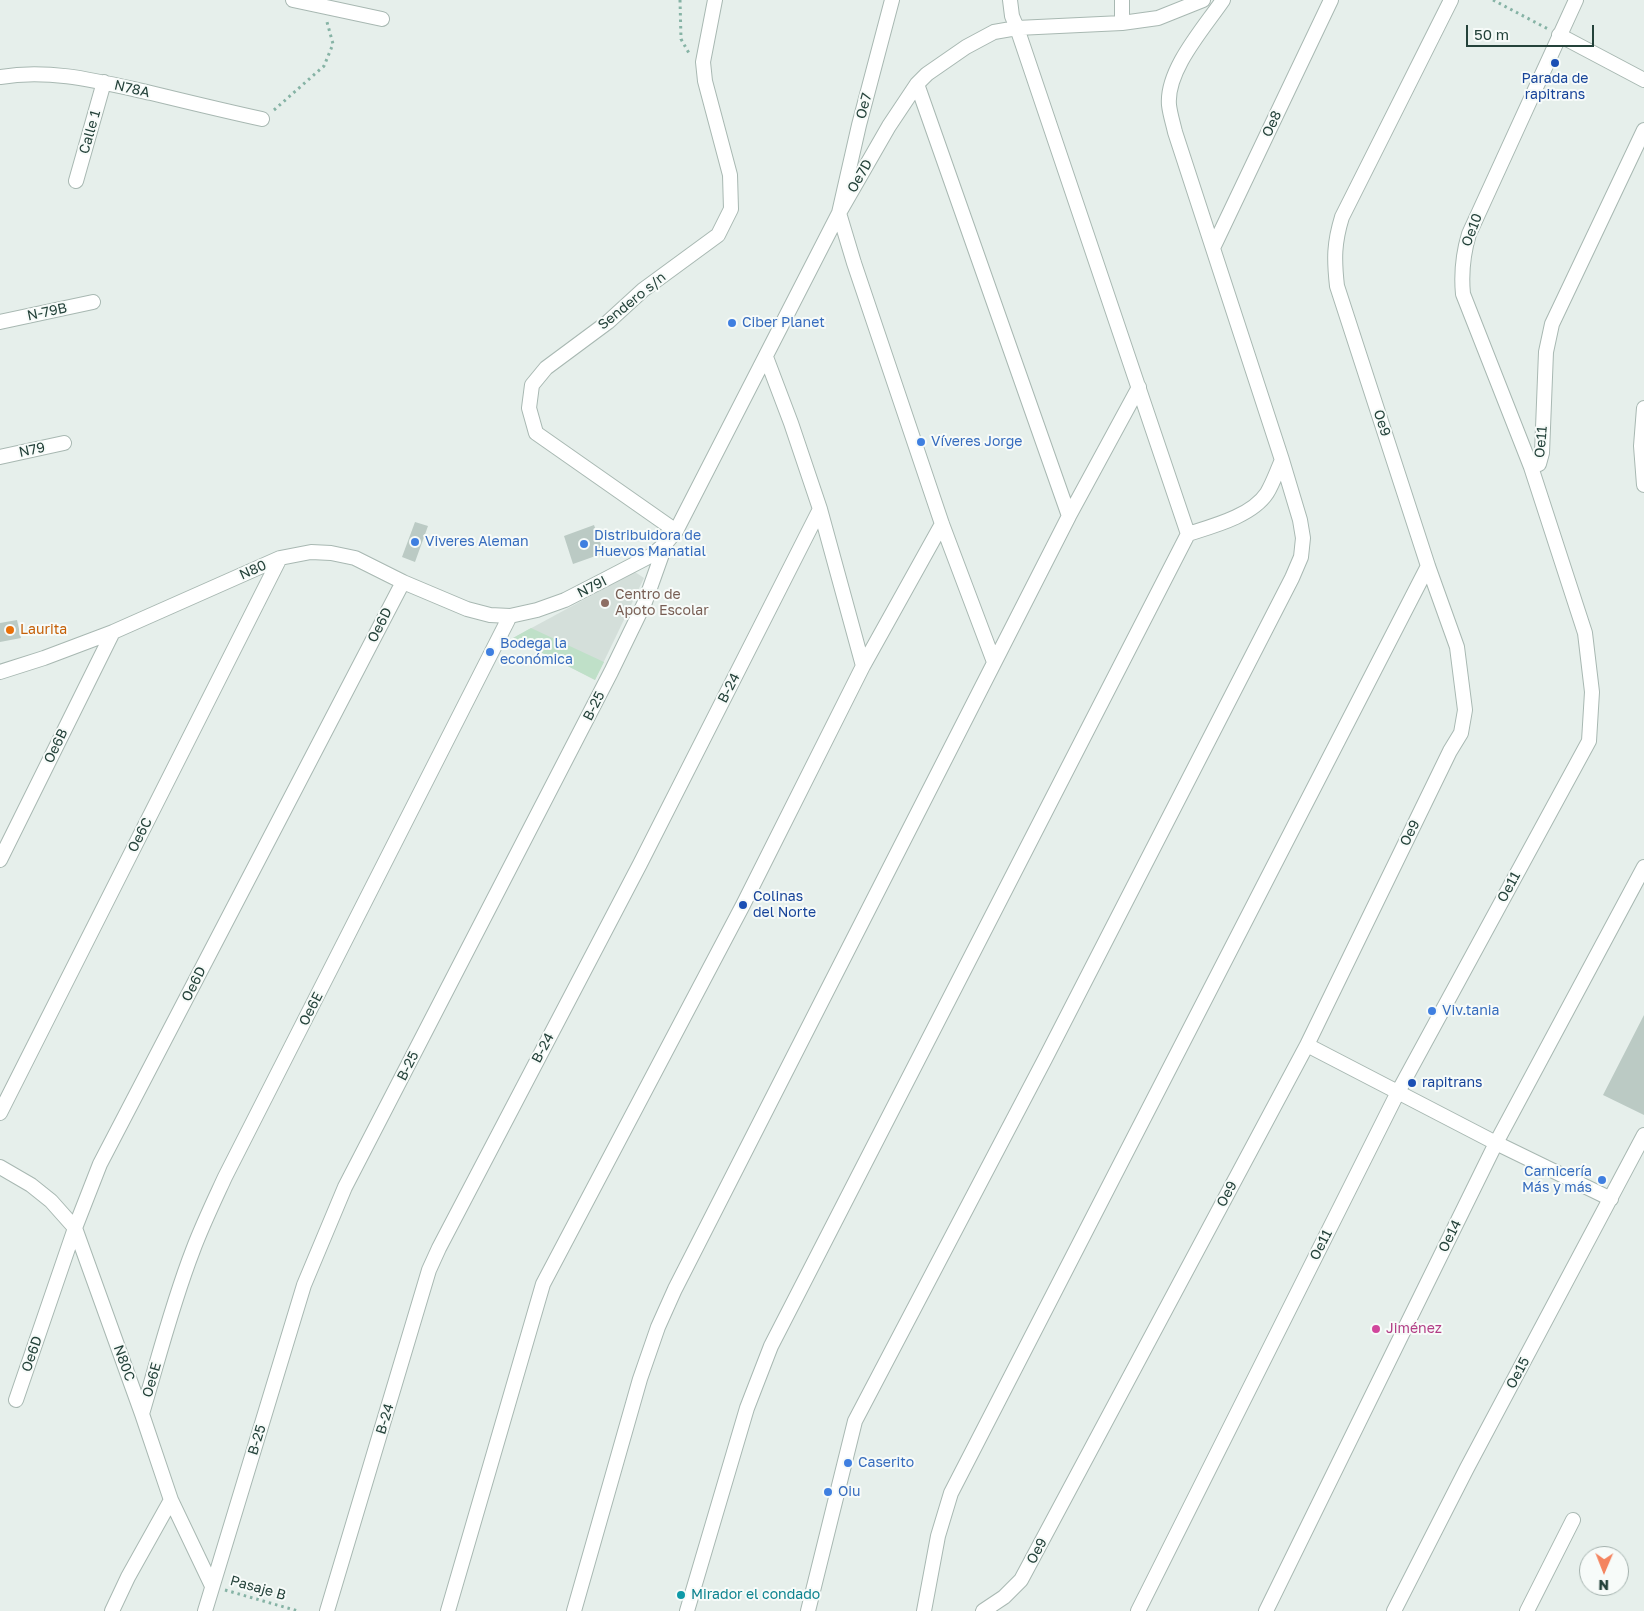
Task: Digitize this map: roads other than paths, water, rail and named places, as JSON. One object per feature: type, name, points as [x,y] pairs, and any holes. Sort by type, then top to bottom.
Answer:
[{"type":"street","points":[[293,0],[382,19]]},
{"type":"street","name":"Sendero s/n","points":[[676,531],[536,433],[529,408],[532,384],[546,368],[608,322],[643,290],[718,235],[731,209],[730,175],[705,81],[703,62],[715,0]]},
{"type":"street","name":"Oe7","points":[[839,213],[858,125],[892,0]]},
{"type":"street","points":[[1010,0],[1012,16],[1188,534]]},
{"type":"street","points":[[1122,0],[1122,24]]},
{"type":"street","name":"Oe7D","points":[[666,543],[676,531],[839,213],[889,126],[927,74],[966,47],[994,32],[1017,28],[1122,24],[1158,18],[1203,0]]},
{"type":"street","points":[[808,1611],[855,1422],[1046,1059],[1301,557],[1303,538],[1300,520],[1175,132],[1169,104],[1176,68],[1223,0]]},
{"type":"street","name":"Oe8","points":[[1213,248],[1331,0]]},
{"type":"street","name":"Oe9","points":[[983,1611],[1004,1597],[1021,1580],[1307,1045],[1450,752],[1462,733],[1465,710],[1457,647],[1428,566],[1337,286],[1334,266],[1335,240],[1342,217],[1451,0]]},
{"type":"street","name":"Oe10","points":[[1531,467],[1463,294],[1461,274],[1464,251],[1469,234],[1576,0]]},
{"type":"street","points":[[1559,35],[1644,80]]},
{"type":"street","name":"N78A","points":[[0,76],[55,74],[104,82],[262,119]]},
{"type":"street","name":"Calle 1","points":[[76,181],[104,82]]},
{"type":"street","points":[[918,84],[1069,516]]},
{"type":"street","name":"Oe11","points":[[1138,1611],[1398,1092],[1589,741],[1592,692],[1585,633],[1531,467],[1539,464],[1542,453],[1546,352],[1552,324],[1644,130]]},
{"type":"street","points":[[839,213],[942,524],[994,662]]},
{"type":"street","name":"N-79B","points":[[0,322],[93,302]]},
{"type":"street","points":[[766,357],[820,509],[863,666]]},
{"type":"street","points":[[574,1611],[640,1379],[662,1319],[694,1249],[1069,516],[1139,387]]},
{"type":"street","points":[[1644,408],[1641,446],[1644,485]]},
{"type":"street","name":"N79","points":[[0,457],[64,443]]},
{"type":"street","points":[[688,1611],[748,1408],[771,1346],[1188,534],[1226,521],[1258,503],[1267,492],[1282,460]]},
{"type":"street","name":"B-24","points":[[327,1611],[429,1270],[438,1248],[640,864],[820,509]]},
{"type":"street","points":[[448,1611],[543,1284],[743,905],[863,666],[942,524]]},
{"type":"street","name":"N79I","points":[[510,616],[537,610],[565,600],[652,554],[666,543]]},
{"type":"street","name":"B-25","points":[[205,1611],[304,1285],[330,1220],[345,1187],[611,672],[645,602],[666,543]]},
{"type":"street","name":"N80","points":[[0,672],[113,632],[280,558],[310,552],[331,552],[355,558],[403,582],[468,609],[490,615],[510,616]]},
{"type":"street","name":"Oe6C","points":[[0,1113],[280,558]]},
{"type":"street","points":[[924,1611],[938,1536],[951,1493],[1428,566]]},
{"type":"street","name":"Oe6D","points":[[16,1400],[75,1228],[100,1164],[403,582]]},
{"type":"street","name":"Oe6E","points":[[142,1414],[192,1252],[218,1192],[510,616]]},
{"type":"street","name":"Oe6B","points":[[0,860],[113,632]]},
{"type":"street","name":"Oe14","points":[[1266,1611],[1496,1143],[1644,867]]},
{"type":"street","points":[[1307,1045],[1611,1200]]},
{"type":"street","name":"Oe15","points":[[1394,1611],[1467,1468],[1644,1135]]},
{"type":"street","name":"N80C","points":[[0,1166],[31,1184],[75,1228],[171,1500],[212,1586]]},
{"type":"street","points":[[112,1611],[128,1577],[171,1500]]},
{"type":"street","points":[[1527,1611],[1573,1520]]},
{"type":"place","name":"Parada de rapitrans","points":[[1555,63]]},
{"type":"place","name":"Ciber Planet","points":[[732,323]]},
{"type":"place","name":"Víveres Jorge","points":[[921,442]]},
{"type":"place","name":"Viveres Aleman","points":[[415,542]]},
{"type":"place","name":"Distribuidora de Huevos Manatial","points":[[584,544]]},
{"type":"place","name":"Centro de Apoto Escolar","points":[[605,603]]},
{"type":"place","name":"Laurita","points":[[10,630]]},
{"type":"place","name":"Bodega la económica","points":[[490,652]]},
{"type":"place","name":"Colinas del Norte","points":[[743,905]]},
{"type":"place","name":"Viv.tania","points":[[1432,1011]]},
{"type":"place","name":"rapitrans","points":[[1412,1083]]},
{"type":"place","name":"Carnicería Más y más","points":[[1602,1180]]},
{"type":"place","name":"Jiménez","points":[[1376,1329]]},
{"type":"place","name":"Caserito","points":[[848,1463]]},
{"type":"place","name":"Oiu","points":[[828,1492]]},
{"type":"place","name":"Mirador el condado","points":[[681,1595]]}]
